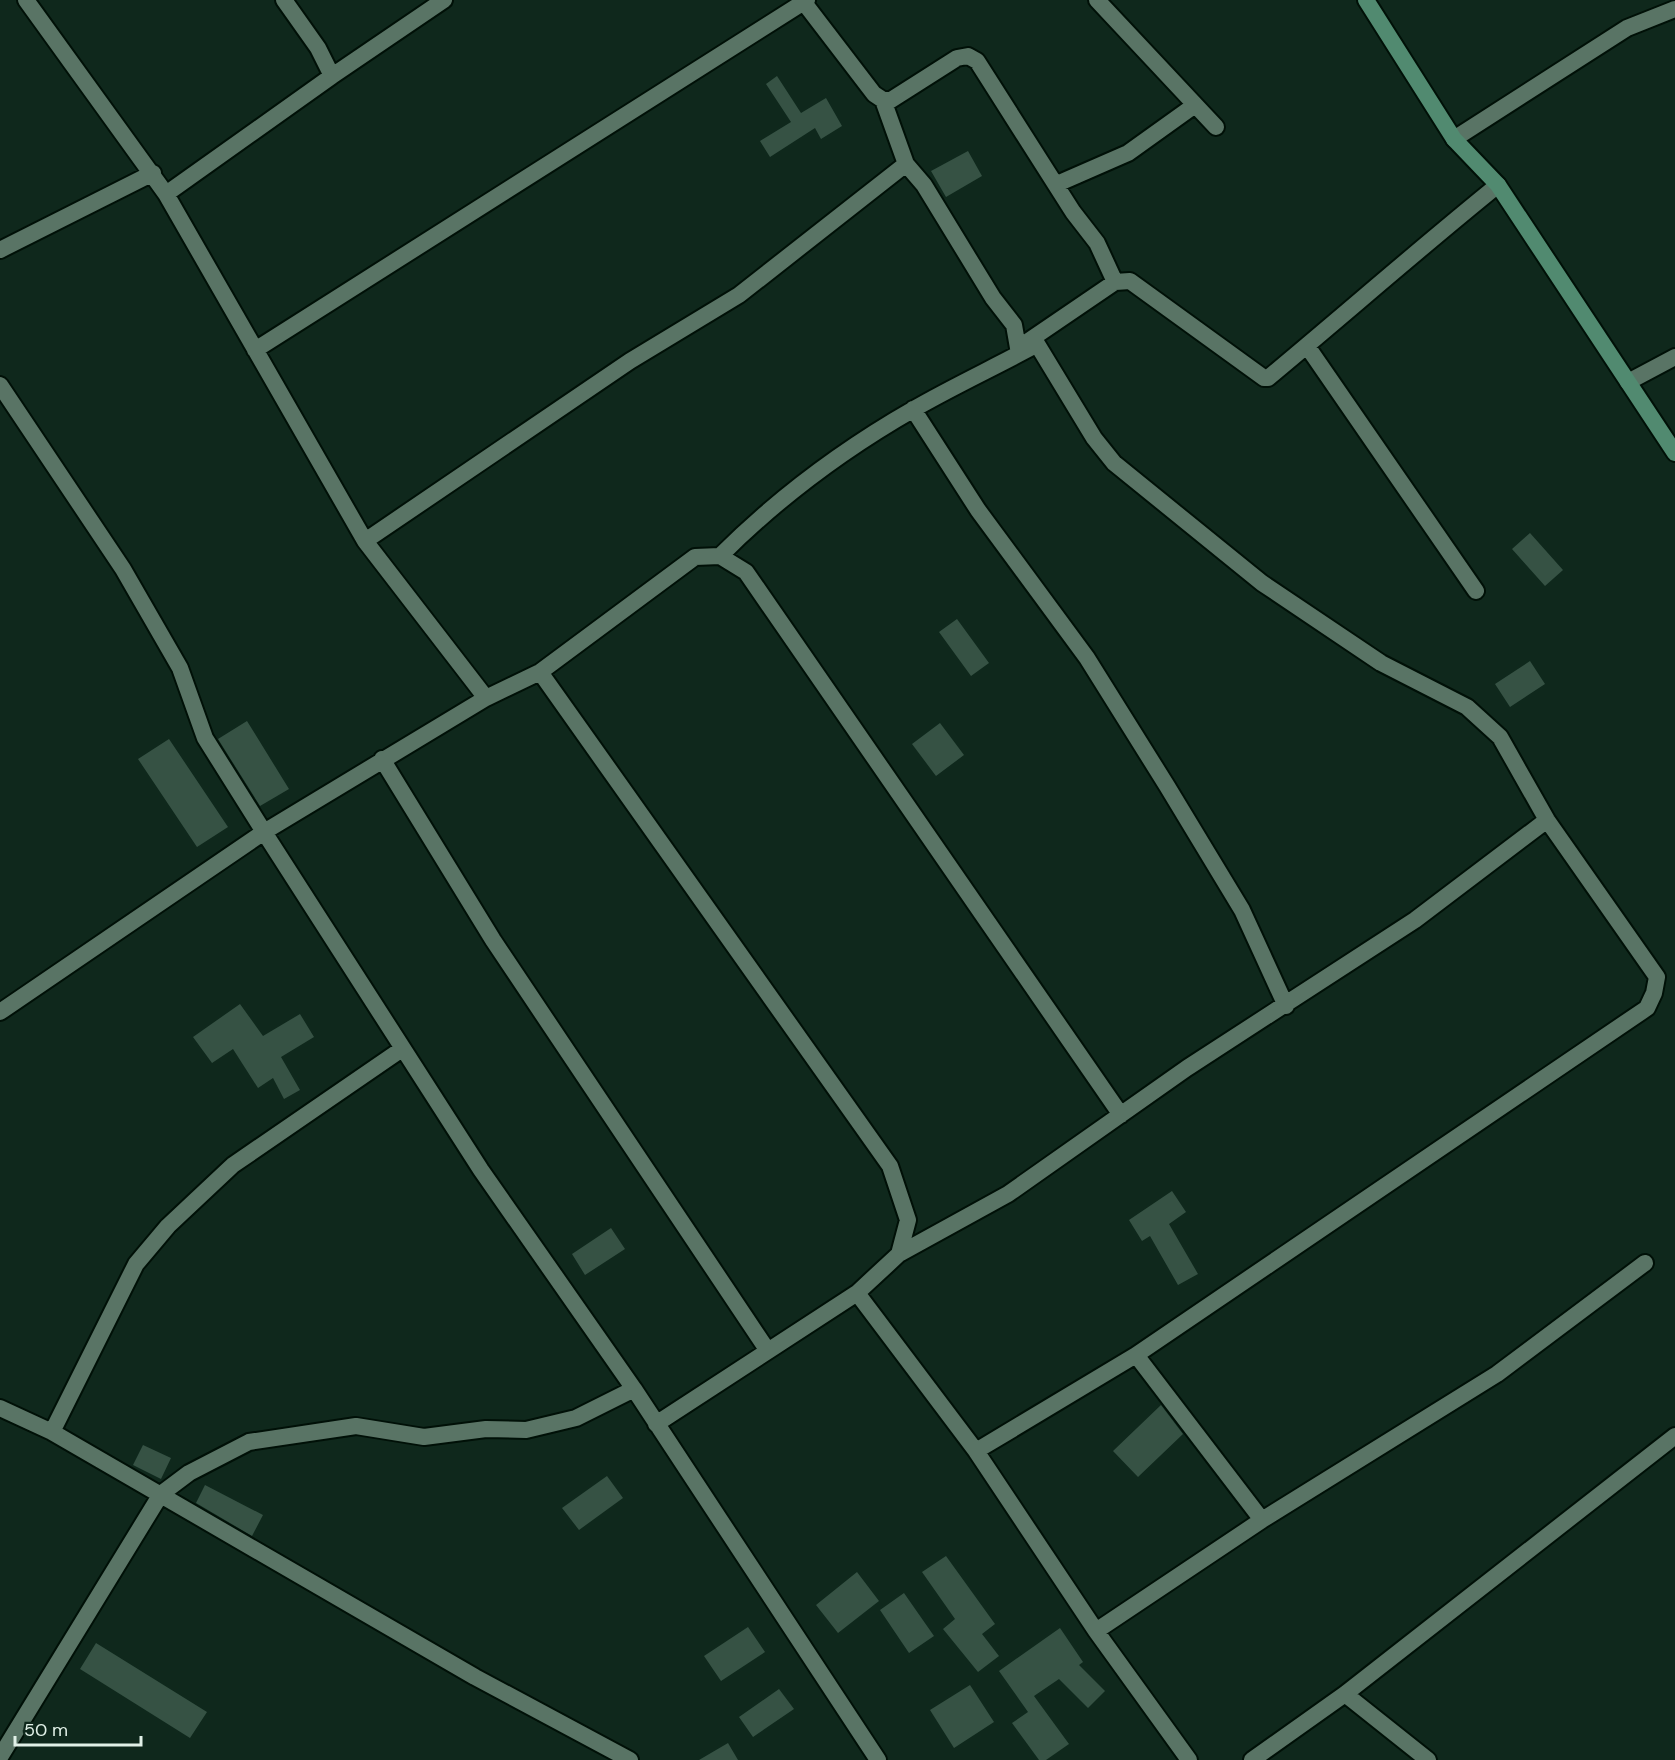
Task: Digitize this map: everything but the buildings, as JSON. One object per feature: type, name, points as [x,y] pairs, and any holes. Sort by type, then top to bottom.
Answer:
[{"type":"main road","points":[[1366,0],[1454,139],[1498,185],[1675,453]]},
{"type":"street","points":[[26,0],[153,173],[365,541],[486,698]]},
{"type":"street","points":[[284,0],[318,48],[332,76]]},
{"type":"street","points":[[166,194],[444,0]]},
{"type":"street","points":[[1097,0],[1216,127]]},
{"type":"street","points":[[255,350],[804,1],[874,94],[883,100],[891,100],[957,58],[968,56],[977,61],[1073,212],[1097,243],[1115,282]]},
{"type":"street","points":[[1454,139],[1627,28],[1675,9]]},
{"type":"street","points":[[883,100],[906,164],[924,185],[993,298],[1014,326],[1018,348]]},
{"type":"street","points":[[1057,184],[1128,153],[1195,105]]},
{"type":"street","points":[[365,541],[630,361],[739,295],[906,164]]},
{"type":"street","points":[[0,250],[153,173]]},
{"type":"street","points":[[1018,348],[1115,282],[1130,281],[1264,378],[1268,378],[1389,274],[1498,185]]},
{"type":"street","points":[[1018,348],[1037,344]]},
{"type":"street","points":[[720,556],[756,520],[828,465],[913,409],[1037,344]]},
{"type":"street","points":[[976,1451],[1136,1355],[1647,1008],[1654,993],[1657,977],[1547,820],[1500,736],[1467,707],[1381,663],[1262,583],[1114,463],[1094,438],[1037,344]]},
{"type":"street","points":[[1307,346],[1476,591]]},
{"type":"street","points":[[1628,382],[1675,357]]},
{"type":"street","points":[[0,385],[123,569],[180,668],[205,738],[402,1049],[481,1170],[634,1389],[878,1760]]},
{"type":"street","points":[[913,409],[978,510],[1086,658],[1160,776],[1242,910],[1286,1006]]},
{"type":"street","points":[[0,1012],[264,832],[486,698],[540,672],[695,557],[720,556],[746,572],[1121,1115]]},
{"type":"street","points":[[540,672],[890,1166],[908,1220],[899,1254]]},
{"type":"street","points":[[382,759],[492,940],[768,1351]]},
{"type":"street","points":[[656,1424],[857,1293],[899,1254],[1008,1194],[1187,1068],[1286,1006],[1415,920],[1547,820]]},
{"type":"street","points":[[52,1432],[136,1264],[168,1226],[233,1166],[402,1049]]},
{"type":"street","points":[[1096,1631],[1262,1520],[1497,1374],[1645,1263]]},
{"type":"street","points":[[857,1293],[976,1451],[1096,1631],[1189,1760]]},
{"type":"street","points":[[1136,1355],[1262,1520]]},
{"type":"street","points":[[0,1757],[161,1494],[189,1473],[249,1442],[356,1426],[424,1437],[486,1429],[526,1430],[576,1418],[634,1389]]},
{"type":"street","points":[[0,1408],[52,1432],[475,1677],[630,1760]]},
{"type":"street","points":[[1252,1760],[1345,1694],[1675,1436]]},
{"type":"street","points":[[1345,1694],[1428,1760]]}]
